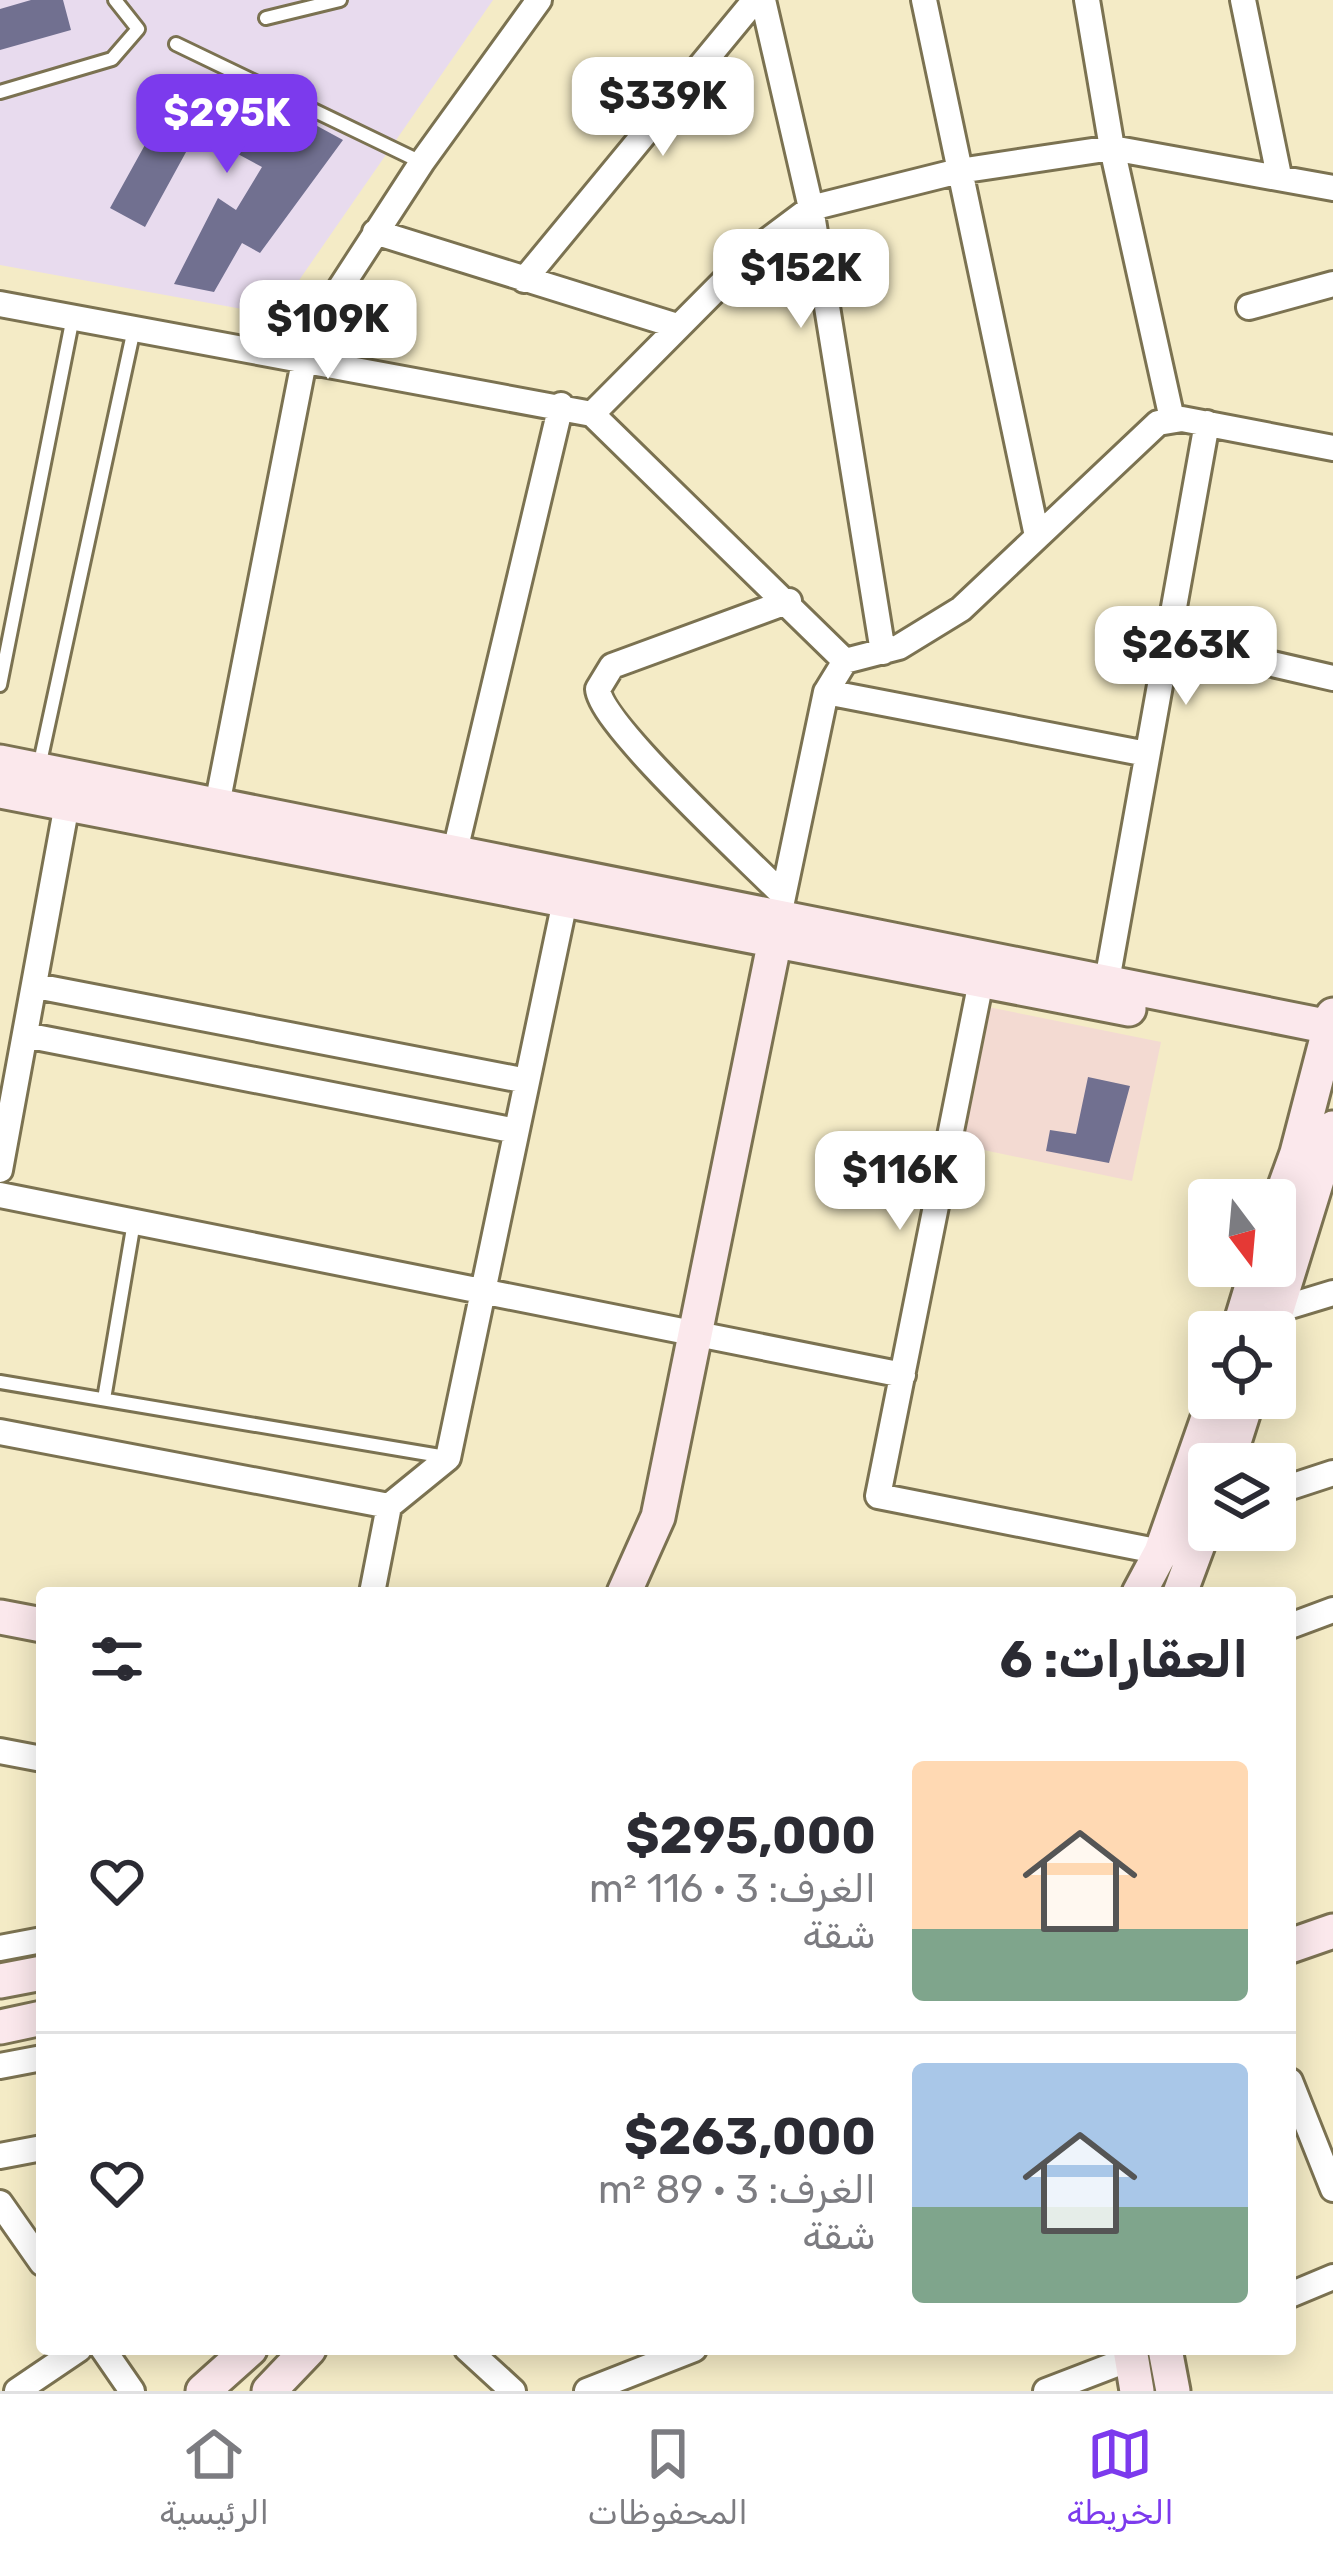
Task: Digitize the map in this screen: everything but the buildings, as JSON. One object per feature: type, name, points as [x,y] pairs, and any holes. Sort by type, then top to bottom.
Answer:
[{"type":"street","points":[[218,805],[302,358],[320,313],[539,0]]},
{"type":"street","points":[[759,0],[811,208],[883,652]]},
{"type":"street","points":[[524,280],[759,0]]},
{"type":"street","points":[[924,0],[1037,536]]},
{"type":"street","points":[[1087,0],[1112,148],[1172,419]]},
{"type":"street","points":[[1243,0],[1280,176]]},
{"type":"street","points":[[592,414],[755,250],[811,208],[959,171],[1112,148],[1333,188]]},
{"type":"street","points":[[375,232],[677,326]]},
{"type":"street","points":[[1249,307],[1333,284]]},
{"type":"street","points":[[0,304],[592,414],[789,601],[845,661]]},
{"type":"street","points":[[454,851],[561,406]]},
{"type":"street","points":[[627,1587],[658,1517],[826,692],[845,661],[883,652],[950,617],[1150,428],[1172,419],[1333,448]]},
{"type":"street","points":[[1107,981],[1207,423]]},
{"type":"street","points":[[779,917],[601,704],[598,689],[612,666],[789,601]]},
{"type":"street","points":[[1168,640],[1333,678]]},
{"type":"street","points":[[826,692],[1148,754]]},
{"type":"street","points":[[0,762],[1329,1029]]},
{"type":"street","points":[[0,790],[565,901],[779,917],[980,981],[1329,1029]]},
{"type":"street","points":[[0,1170],[67,804]]},
{"type":"street","points":[[373,1587],[389,1506],[448,1457],[565,901]]},
{"type":"street","points":[[980,981],[878,1496],[1160,1552]]},
{"type":"street","points":[[36,986],[527,1081]]},
{"type":"street","points":[[1288,1179],[1329,1029]]},
{"type":"street","points":[[25,1035],[516,1131]]},
{"type":"street","points":[[1276,1311],[1333,1128]]},
{"type":"street","points":[[0,1195],[903,1375]]},
{"type":"street","points":[[1294,1311],[1333,1293]]},
{"type":"street","points":[[1142,1587],[1160,1552],[1208,1419]]},
{"type":"street","points":[[0,1432],[389,1506]]},
{"type":"street","points":[[1296,1485],[1333,1473]]},
{"type":"street","points":[[1182,1587],[1196,1551]]},
{"type":"street","points":[[1296,1625],[1333,1610]]},
{"type":"street","points":[[0,1617],[36,1624]]},
{"type":"street","points":[[0,1751],[36,1758]]},
{"type":"street","points":[[1296,1944],[1333,1931]]},
{"type":"street","points":[[0,1948],[36,1941]]},
{"type":"street","points":[[0,1981],[36,1974]]},
{"type":"street","points":[[0,2027],[36,2019]]},
{"type":"street","points":[[0,2066],[36,2059]]},
{"type":"street","points":[[1296,2090],[1322,2128],[1333,2189]]},
{"type":"street","points":[[0,2156],[36,2149]]},
{"type":"street","points":[[0,2203],[36,2254]]},
{"type":"street","points":[[1296,2292],[1333,2277]]},
{"type":"street","points":[[17,2391],[71,2355]]},
{"type":"street","points":[[107,2355],[132,2391]]},
{"type":"street","points":[[203,2391],[243,2355]]},
{"type":"street","points":[[282,2387],[306,2355]]},
{"type":"street","points":[[474,2355],[513,2391]]},
{"type":"street","points":[[587,2391],[679,2355]]},
{"type":"street","points":[[1166,2355],[1173,2391]]},
{"type":"street","points":[[1046,2391],[1133,2366]]},
{"type":"lane","points":[[0,92],[112,58],[138,29],[116,0]]},
{"type":"lane","points":[[266,18],[340,0]]},
{"type":"lane","points":[[176,44],[422,162]]},
{"type":"lane","points":[[0,685],[73,317]]},
{"type":"lane","points":[[38,770],[134,328]]},
{"type":"lane","points":[[104,1400],[134,1222]]},
{"type":"lane","points":[[0,1382],[448,1457]]},
{"type":"shaded area","points":[[0,0],[493,0],[275,315],[0,265]]},
{"type":"shaded area","points":[[983,1006],[1161,1042],[1132,1181],[955,1144]]}]
